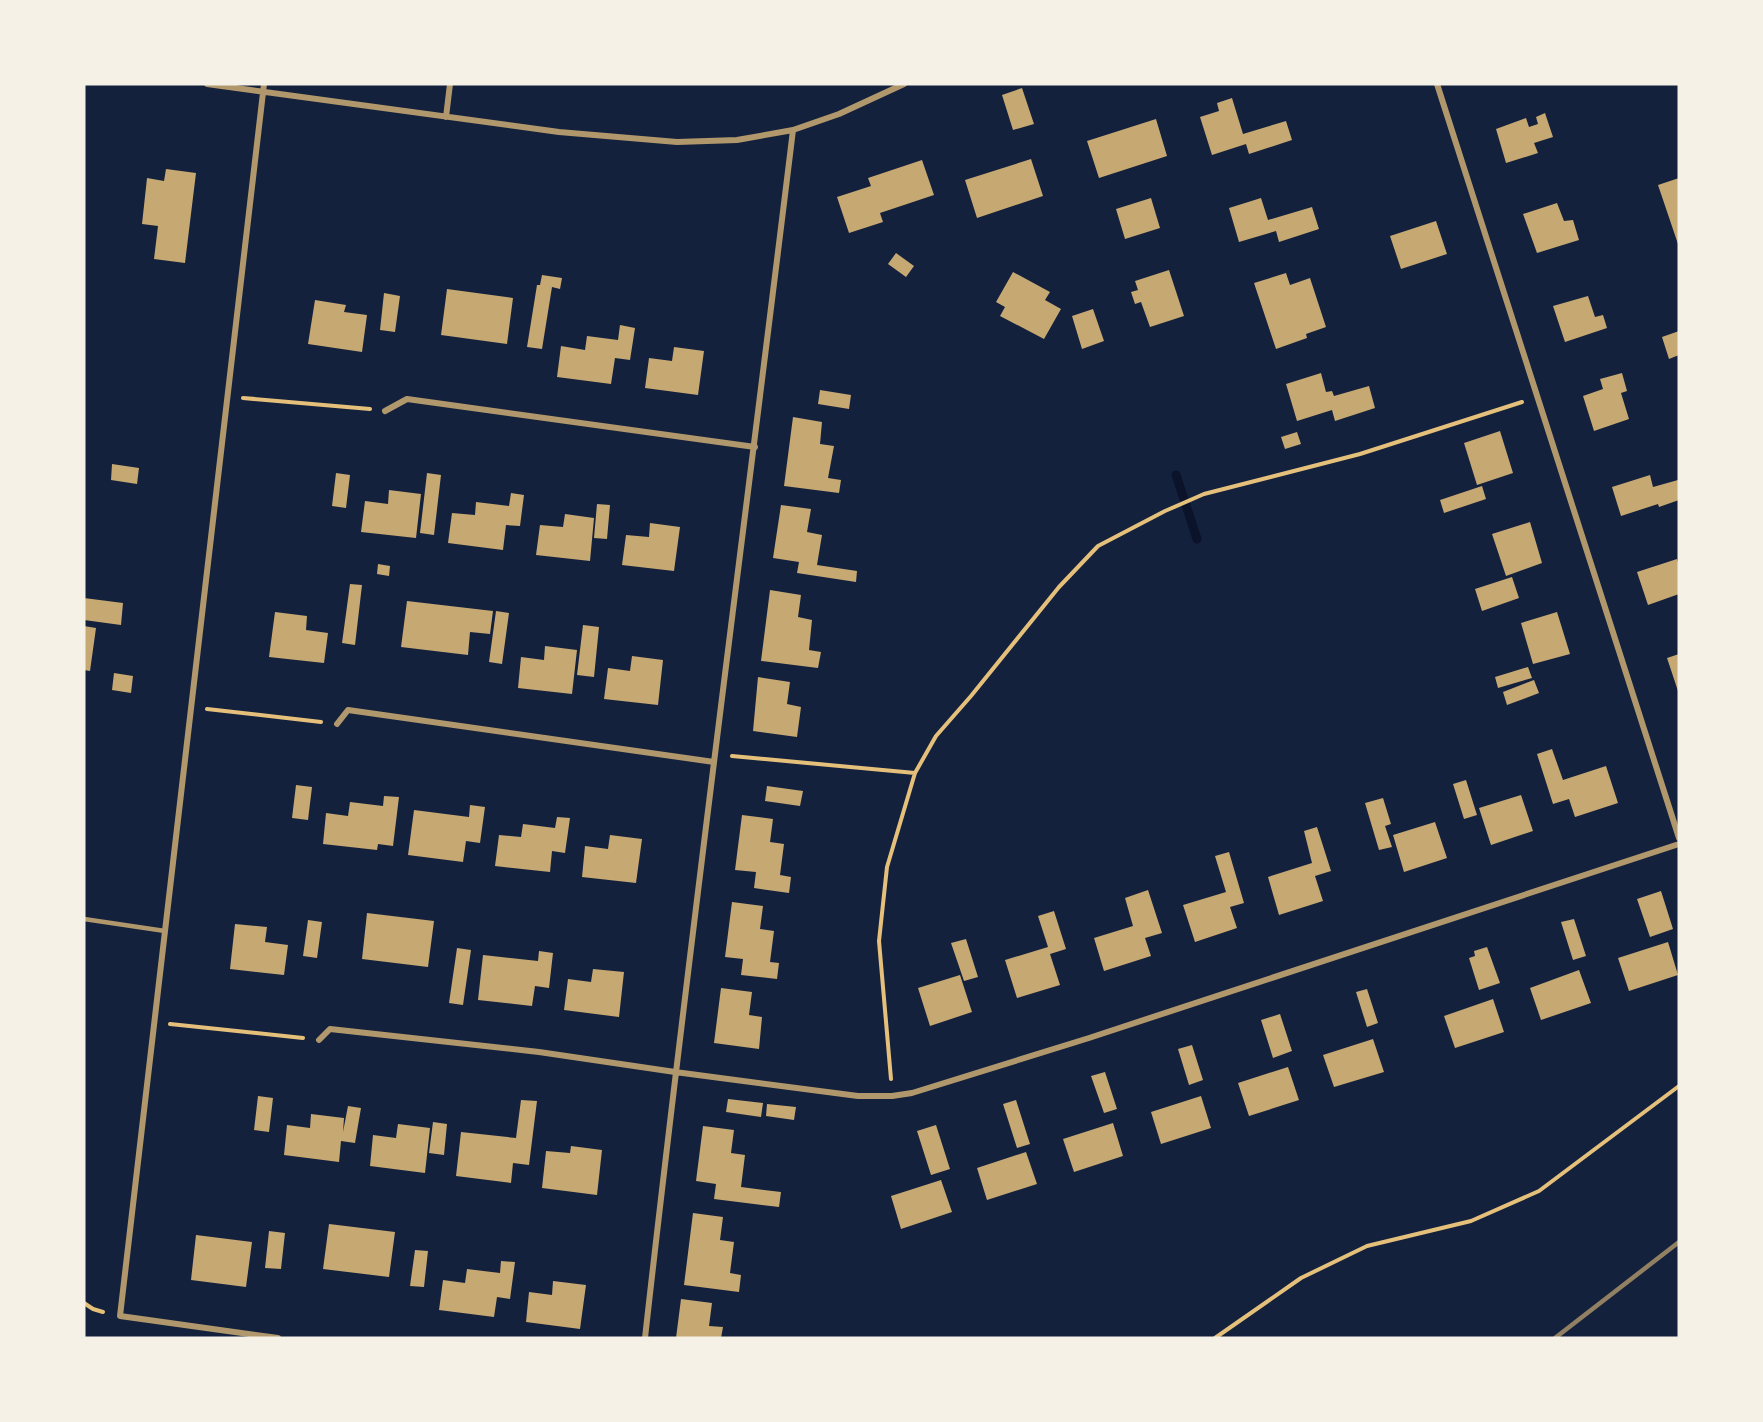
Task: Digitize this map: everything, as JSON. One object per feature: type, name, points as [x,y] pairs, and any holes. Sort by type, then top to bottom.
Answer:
[{"type":"street","points":[[207,84],[559,132],[677,142],[737,140],[794,130],[839,114],[904,84]]},
{"type":"street","points":[[264,84],[120,1317],[278,1338]]},
{"type":"street","points":[[446,117],[450,84]]},
{"type":"street","points":[[1437,84],[1679,838]]},
{"type":"street","points":[[645,1338],[675,1072],[794,130]]},
{"type":"street","points":[[385,411],[407,399],[755,447]]},
{"type":"street","points":[[337,724],[348,710],[714,762]]},
{"type":"street","points":[[319,1040],[330,1029],[539,1052],[858,1096],[892,1096],[912,1093],[1089,1038],[1679,844]]},
{"type":"lane","points":[[84,919],[165,931]]},
{"type":"path","points":[[227,397],[385,411]]},
{"type":"path","points":[[892,1096],[879,941],[887,867],[915,772],[936,736],[1059,587],[1098,546],[1165,511],[1204,494],[1360,454],[1539,397]]},
{"type":"path","points":[[191,707],[337,724]]},
{"type":"path","points":[[714,762],[732,756],[915,772]]},
{"type":"path","points":[[155,1022],[319,1040]]},
{"type":"path","points":[[1215,1338],[1301,1278],[1367,1246],[1471,1221],[1539,1191],[1679,1086]]},
{"type":"building","points":[[1022,88],[1034,124],[1013,130],[1002,95]]},
{"type":"building","points":[[1232,98],[1243,134],[1286,121],[1292,140],[1249,154],[1246,144],[1212,155],[1200,117],[1219,111],[1217,103]]},
{"type":"building","points":[[1545,113],[1553,137],[1534,143],[1538,153],[1506,163],[1496,129],[1526,118],[1529,127],[1538,124],[1536,117]]},
{"type":"building","points":[[1156,119],[1167,156],[1099,178],[1087,141]]},
{"type":"building","points":[[1031,159],[1043,196],[977,218],[965,180]]},
{"type":"building","points":[[922,160],[934,195],[880,213],[883,222],[849,233],[837,197],[871,186],[868,178]]},
{"type":"building","points":[[166,169],[196,173],[185,263],[154,259],[158,226],[142,224],[147,178],[164,181]]},
{"type":"building","points":[[1679,178],[1679,247],[1658,185]]},
{"type":"building","points":[[1151,198],[1160,228],[1125,239],[1116,209]]},
{"type":"building","points":[[1261,198],[1268,220],[1312,207],[1319,229],[1279,242],[1276,231],[1239,242],[1229,208]]},
{"type":"building","points":[[1557,203],[1564,221],[1573,220],[1579,240],[1537,253],[1523,214]]},
{"type":"building","points":[[1436,221],[1447,254],[1401,269],[1390,236]]},
{"type":"building","points":[[896,253],[914,266],[906,277],[888,264]]},
{"type":"building","points":[[1169,270],[1184,316],[1150,327],[1141,302],[1135,304],[1131,292],[1138,290],[1135,281]]},
{"type":"building","points":[[1013,272],[1050,292],[1045,300],[1061,309],[1044,339],[1000,316],[1005,307],[996,302]]},
{"type":"building","points":[[1286,273],[1290,285],[1310,278],[1326,327],[1306,334],[1307,338],[1276,349],[1254,283]]},
{"type":"building","points":[[542,275],[562,278],[560,289],[552,287],[542,349],[527,347],[537,285],[540,285]]},
{"type":"building","points":[[447,289],[513,298],[507,344],[441,335]]},
{"type":"building","points":[[384,293],[400,296],[395,332],[380,330]]},
{"type":"building","points":[[1588,296],[1595,317],[1603,315],[1607,328],[1565,342],[1553,306]]},
{"type":"building","points":[[315,300],[346,305],[344,312],[367,315],[362,352],[308,344]]},
{"type":"building","points":[[1093,309],[1104,341],[1082,349],[1072,316]]},
{"type":"building","points":[[620,325],[635,328],[630,360],[615,358],[611,384],[557,377],[561,346],[585,350],[587,336],[618,340]]},
{"type":"building","points":[[1679,331],[1679,355],[1669,359],[1662,337]]},
{"type":"building","points":[[674,347],[704,351],[698,395],[645,388],[649,358],[672,361]]},
{"type":"building","points":[[1321,373],[1326,392],[1332,391],[1334,396],[1369,386],[1375,408],[1335,421],[1332,410],[1297,421],[1286,384]]},
{"type":"building","points":[[1622,373],[1627,391],[1621,393],[1629,419],[1594,431],[1583,396],[1603,389],[1600,379]]},
{"type":"building","points":[[820,390],[851,395],[849,409],[818,404]]},
{"type":"building","points":[[793,417],[822,422],[820,444],[834,446],[828,478],[841,480],[839,493],[784,486]]},
{"type":"building","points":[[1500,431],[1513,473],[1477,485],[1464,443]]},
{"type":"building","points":[[1297,432],[1301,444],[1285,449],[1281,437]]},
{"type":"building","points":[[112,464],[139,468],[137,484],[111,480]]},
{"type":"building","points":[[336,473],[350,475],[346,508],[332,506]]},
{"type":"building","points":[[427,473],[441,475],[434,535],[420,533]]},
{"type":"building","points":[[1650,475],[1653,487],[1678,480],[1679,500],[1621,516],[1612,487]]},
{"type":"building","points":[[1482,486],[1486,499],[1444,513],[1440,500]]},
{"type":"building","points":[[389,490],[421,494],[416,538],[361,532],[365,501],[388,504]]},
{"type":"building","points":[[511,493],[524,495],[520,526],[506,525],[503,550],[448,543],[452,513],[475,515],[476,502],[509,506]]},
{"type":"building","points":[[597,504],[610,505],[607,539],[594,538]]},
{"type":"building","points":[[781,505],[811,509],[807,532],[822,535],[817,565],[857,571],[856,582],[797,573],[799,562],[773,558]]},
{"type":"building","points":[[565,514],[594,518],[590,561],[536,555],[540,525],[563,527]]},
{"type":"building","points":[[1530,522],[1542,563],[1506,576],[1492,534]]},
{"type":"building","points":[[650,523],[680,527],[674,571],[622,565],[626,535],[649,537]]},
{"type":"building","points":[[1677,559],[1679,594],[1648,605],[1637,572]]},
{"type":"building","points":[[378,564],[390,566],[389,576],[377,574]]},
{"type":"building","points":[[1512,577],[1519,598],[1482,611],[1475,589]]},
{"type":"building","points":[[350,584],[362,585],[355,645],[342,643]]},
{"type":"building","points":[[770,590],[801,595],[798,617],[812,620],[809,650],[821,652],[818,668],[761,661]]},
{"type":"building","points":[[84,598],[123,603],[121,625],[84,620]]},
{"type":"building","points":[[407,601],[493,611],[490,634],[470,632],[468,655],[401,647]]},
{"type":"building","points":[[496,611],[509,613],[502,664],[489,662]]},
{"type":"building","points":[[275,612],[307,616],[306,630],[328,633],[324,663],[269,657]]},
{"type":"building","points":[[1557,612],[1570,654],[1533,664],[1521,623]]},
{"type":"building","points":[[583,625],[599,627],[594,677],[577,675]]},
{"type":"building","points":[[84,626],[96,628],[90,671],[84,670]]},
{"type":"building","points":[[545,646],[577,650],[572,694],[518,688],[521,657],[544,660]]},
{"type":"building","points":[[1679,654],[1679,694],[1667,658]]},
{"type":"building","points":[[632,656],[663,660],[658,705],[604,699],[608,668],[630,671]]},
{"type":"building","points":[[1528,667],[1532,678],[1498,688],[1495,677]]},
{"type":"building","points":[[114,673],[133,676],[131,693],[112,690]]},
{"type":"building","points":[[758,677],[790,682],[787,704],[801,707],[797,737],[753,731]]},
{"type":"building","points":[[1534,680],[1539,693],[1507,705],[1503,692]]},
{"type":"building","points":[[1552,749],[1563,780],[1606,766],[1618,803],[1575,817],[1569,799],[1553,804],[1537,754]]},
{"type":"building","points":[[1466,780],[1477,815],[1464,819],[1453,784]]},
{"type":"building","points":[[296,785],[312,787],[308,820],[292,818]]},
{"type":"building","points":[[767,786],[803,791],[800,806],[765,801]]},
{"type":"building","points":[[1521,795],[1533,831],[1491,845],[1479,808]]},
{"type":"building","points":[[384,796],[399,797],[393,846],[378,844],[377,850],[323,844],[326,813],[348,816],[350,802],[383,806]]},
{"type":"building","points":[[1383,798],[1391,824],[1385,826],[1392,847],[1379,850],[1365,803]]},
{"type":"building","points":[[470,805],[485,807],[480,843],[466,841],[463,862],[408,855],[414,810],[469,817]]},
{"type":"building","points":[[742,815],[773,819],[770,842],[784,844],[780,875],[791,877],[789,893],[754,888],[756,872],[735,870]]},
{"type":"building","points":[[557,817],[570,818],[565,853],[552,851],[550,872],[495,866],[499,835],[521,837],[523,824],[555,828]]},
{"type":"building","points":[[1435,822],[1447,858],[1404,872],[1393,835]]},
{"type":"building","points":[[1317,827],[1331,871],[1315,876],[1323,901],[1279,915],[1268,877],[1312,863],[1304,831]]},
{"type":"building","points":[[610,835],[642,839],[636,883],[582,877],[585,846],[608,849]]},
{"type":"building","points":[[1229,852],[1244,903],[1230,907],[1237,928],[1195,942],[1183,905],[1226,892],[1215,856]]},
{"type":"building","points":[[1148,890],[1162,933],[1145,938],[1151,956],[1104,971],[1094,938],[1133,926],[1125,898]]},
{"type":"building","points":[[1661,891],[1673,929],[1650,937],[1637,899]]},
{"type":"building","points":[[732,902],[763,906],[760,929],[774,931],[770,962],[779,963],[777,979],[741,975],[743,959],[725,957]]},
{"type":"building","points":[[1054,911],[1066,949],[1050,954],[1060,985],[1017,998],[1005,960],[1048,947],[1038,916]]},
{"type":"building","points":[[367,913],[434,921],[428,967],[362,959]]},
{"type":"building","points":[[1574,919],[1586,956],[1573,960],[1561,922]]},
{"type":"building","points":[[308,920],[322,922],[317,958],[303,956]]},
{"type":"building","points":[[235,924],[267,927],[265,942],[288,945],[284,975],[230,969]]},
{"type":"building","points":[[966,939],[978,977],[964,981],[951,943]]},
{"type":"building","points":[[1668,942],[1678,975],[1629,991],[1618,958]]},
{"type":"building","points":[[1487,947],[1500,983],[1479,990],[1469,958],[1475,956],[1474,951]]},
{"type":"building","points":[[457,948],[471,950],[463,1005],[449,1003]]},
{"type":"building","points":[[539,951],[553,953],[549,988],[535,986],[532,1006],[478,1000],[483,955],[538,961]]},
{"type":"building","points":[[593,969],[624,972],[619,1017],[564,1010],[568,979],[591,982]]},
{"type":"building","points":[[1579,970],[1591,1003],[1541,1020],[1530,988]]},
{"type":"building","points":[[960,975],[972,1012],[930,1026],[918,988]]},
{"type":"building","points":[[721,988],[752,992],[749,1015],[762,1017],[759,1049],[714,1043]]},
{"type":"building","points":[[1367,989],[1378,1023],[1367,1027],[1356,992]]},
{"type":"building","points":[[1493,999],[1504,1032],[1455,1048],[1444,1016]]},
{"type":"building","points":[[1280,1014],[1292,1051],[1273,1058],[1261,1020]]},
{"type":"building","points":[[1373,1039],[1384,1072],[1334,1087],[1323,1055]]},
{"type":"building","points":[[1192,1045],[1203,1080],[1189,1085],[1178,1049]]},
{"type":"building","points":[[1288,1067],[1299,1100],[1249,1116],[1238,1083]]},
{"type":"building","points":[[1105,1072],[1117,1109],[1104,1113],[1091,1076]]},
{"type":"building","points":[[258,1096],[273,1098],[269,1132],[254,1130]]},
{"type":"building","points":[[1201,1096],[1211,1128],[1161,1144],[1151,1112]]},
{"type":"building","points":[[728,1099],[763,1103],[761,1117],[726,1112]]},
{"type":"building","points":[[521,1100],[537,1101],[529,1165],[513,1163],[511,1183],[456,1176],[461,1132],[516,1138]]},
{"type":"building","points":[[1016,1100],[1030,1144],[1017,1148],[1003,1104]]},
{"type":"building","points":[[767,1104],[796,1107],[794,1120],[766,1116]]},
{"type":"building","points":[[348,1106],[361,1108],[355,1143],[341,1141],[339,1162],[284,1155],[287,1125],[310,1128],[311,1114],[344,1118],[343,1132]]},
{"type":"building","points":[[433,1122],[447,1124],[444,1155],[429,1153]]},
{"type":"building","points":[[1113,1123],[1123,1156],[1074,1172],[1063,1139]]},
{"type":"building","points":[[398,1124],[430,1128],[425,1173],[370,1166],[373,1135],[396,1138]]},
{"type":"building","points":[[936,1125],[950,1169],[931,1175],[917,1131]]},
{"type":"building","points":[[703,1126],[734,1130],[731,1153],[745,1155],[741,1187],[781,1192],[779,1207],[714,1199],[716,1184],[696,1181]]},
{"type":"building","points":[[571,1146],[602,1150],[597,1195],[542,1188],[546,1151],[570,1153]]},
{"type":"building","points":[[1026,1152],[1037,1184],[987,1200],[977,1168]]},
{"type":"building","points":[[941,1180],[952,1212],[901,1229],[891,1196]]},
{"type":"building","points":[[693,1213],[723,1217],[720,1240],[734,1242],[730,1273],[741,1275],[739,1292],[684,1285]]},
{"type":"building","points":[[329,1224],[395,1232],[389,1277],[323,1269]]},
{"type":"building","points":[[269,1231],[285,1233],[281,1269],[265,1268]]},
{"type":"building","points":[[196,1235],[252,1242],[246,1287],[191,1280]]},
{"type":"building","points":[[415,1250],[428,1251],[424,1287],[410,1286]]},
{"type":"building","points":[[501,1261],[515,1262],[510,1299],[497,1297],[494,1317],[439,1310],[443,1280],[465,1283],[467,1269],[500,1273]]},
{"type":"building","points":[[553,1281],[586,1285],[580,1329],[526,1322],[529,1292],[552,1295]]},
{"type":"building","points":[[681,1299],[712,1303],[709,1326],[723,1327],[721,1338],[676,1338]]},
{"type":"waterway","points":[[1176,475],[1197,539]]},
{"type":"railway","points":[[1555,1338],[1679,1242]]}]
